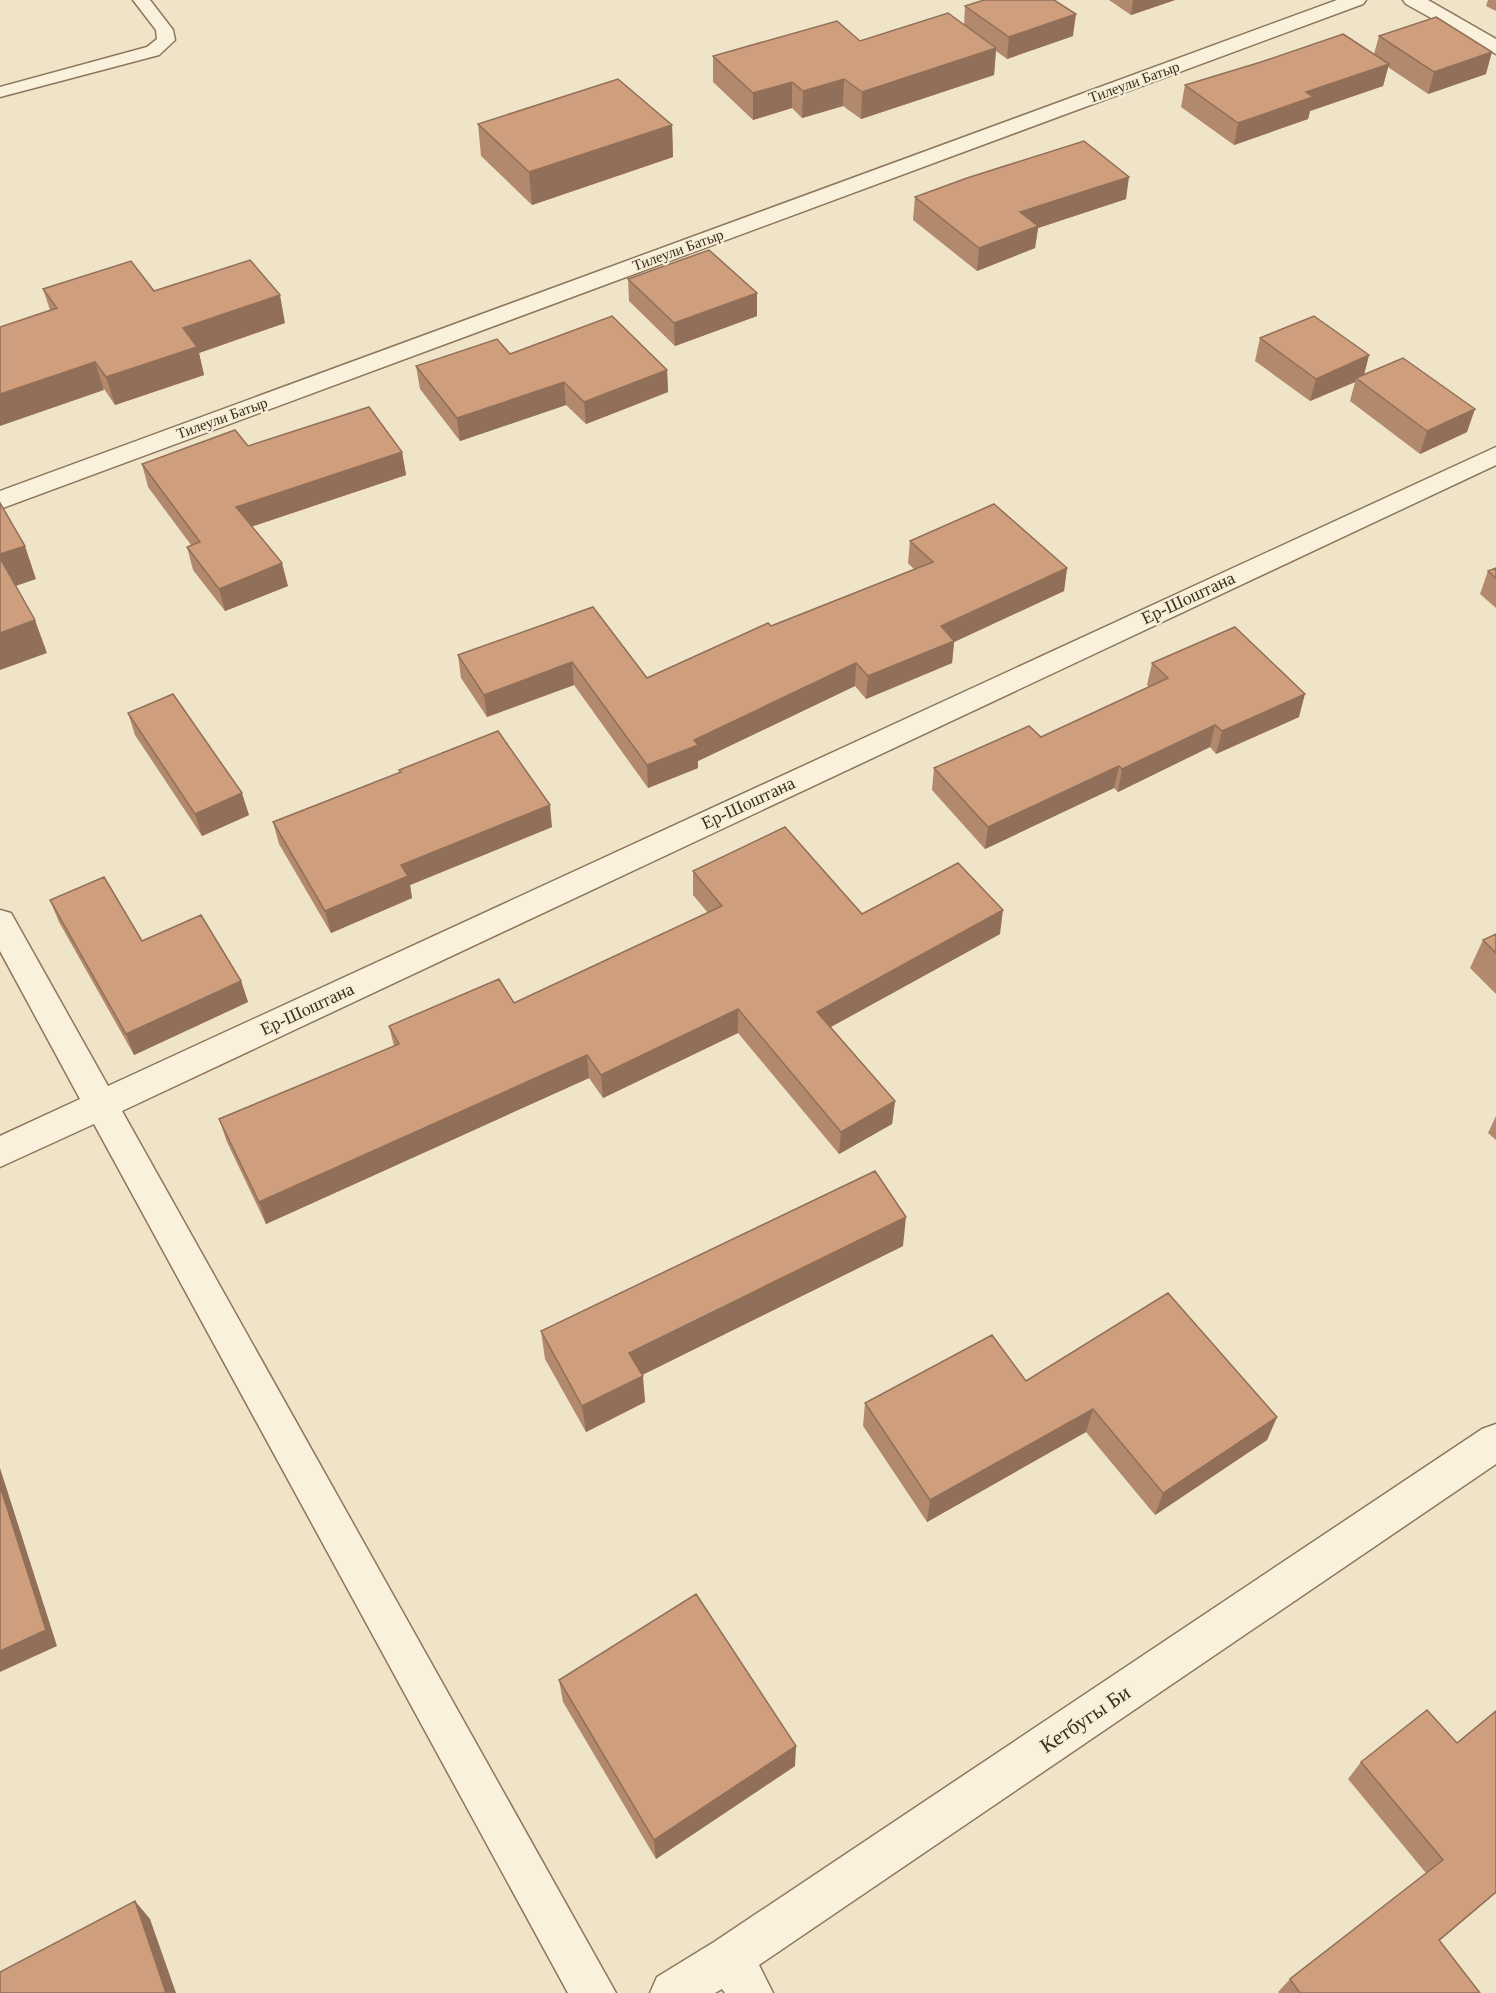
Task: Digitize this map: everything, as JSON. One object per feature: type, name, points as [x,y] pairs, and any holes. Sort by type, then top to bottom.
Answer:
[{"type":"street","name":"Тилеули Батыр","points":[[0,500],[1356,0]]},
{"type":"street","points":[[1413,0],[1496,48]]},
{"type":"street","name":"Ер-Шоштана","points":[[0,1152],[1496,454]]},
{"type":"street","points":[[0,922],[592,1993]]},
{"type":"street","name":"Кетбугы Би","points":[[673,1993],[740,1976],[1496,1443]]},
{"type":"lane","points":[[0,92],[153,51],[166,40],[164,30],[141,0]]},
{"type":"building","points":[[984,0],[1054,0],[1076,14],[1009,37],[965,6]]},
{"type":"building","points":[[948,13],[996,48],[862,92],[844,79],[803,91],[792,82],[753,93],[713,56],[837,21],[860,41]]},
{"type":"building","points":[[1436,17],[1492,52],[1434,72],[1379,36]]},
{"type":"building","points":[[1343,34],[1389,64],[1306,92],[1313,97],[1238,123],[1185,85],[1261,62]]},
{"type":"building","points":[[618,79],[672,125],[529,172],[478,124]]},
{"type":"building","points":[[1084,141],[1129,177],[1020,212],[1038,226],[979,248],[915,197],[967,178]]},
{"type":"building","points":[[709,250],[757,293],[674,323],[628,279]]},
{"type":"building","points":[[250,260],[280,295],[183,328],[197,347],[106,377],[95,362],[0,394],[0,327],[57,308],[43,289],[131,261],[154,291]]},
{"type":"building","points":[[612,316],[667,370],[584,402],[564,382],[457,418],[416,366],[497,339],[510,354]]},
{"type":"building","points":[[1314,316],[1369,355],[1316,379],[1260,338]]},
{"type":"building","points":[[1403,358],[1475,409],[1427,431],[1356,378]]},
{"type":"building","points":[[369,407],[402,452],[236,507],[282,563],[219,589],[187,547],[200,542],[142,464],[235,430],[248,446]]},
{"type":"building","points":[[0,503],[25,546],[0,554]]},
{"type":"building","points":[[994,504],[1067,568],[941,626],[954,641],[868,676],[856,663],[694,740],[698,745],[647,765],[572,662],[484,695],[458,655],[593,607],[647,678],[768,623],[771,626],[933,562],[910,541]]},
{"type":"building","points":[[0,558],[35,620],[0,633]]},
{"type":"building","points":[[1496,568],[1496,578],[1488,571]]},
{"type":"building","points":[[1235,627],[1305,694],[1222,731],[1215,725],[1122,769],[1119,766],[988,827],[934,768],[1029,726],[1041,737],[1168,678],[1152,663]]},
{"type":"building","points":[[173,694],[242,793],[195,814],[128,713]]},
{"type":"building","points":[[498,731],[550,805],[401,865],[408,876],[325,911],[273,822]]},
{"type":"building","points":[[785,827],[862,914],[958,863],[1003,910],[817,1012],[895,1101],[841,1132],[738,1009],[601,1075],[587,1055],[259,1202],[219,1119],[399,1044],[389,1026],[499,979],[514,1003],[722,906],[693,871]]},
{"type":"building","points":[[104,877],[142,941],[201,915],[241,981],[126,1034],[50,900]]},
{"type":"building","points":[[1496,934],[1496,953],[1483,940]]},
{"type":"building","points":[[875,1171],[906,1217],[629,1353],[643,1376],[582,1406],[541,1331]]},
{"type":"building","points":[[1168,1293],[1277,1417],[1163,1493],[1093,1409],[930,1500],[865,1403],[992,1335],[1026,1381]]},
{"type":"building","points":[[0,1486],[46,1630],[0,1651]]},
{"type":"building","points":[[696,1594],[796,1746],[654,1840],[559,1680]]},
{"type":"building","points":[[1427,1710],[1457,1743],[1496,1711],[1496,1892],[1439,1940],[1480,1993],[1300,1993],[1290,1979],[1443,1860],[1361,1762]]},
{"type":"building","points":[[135,1901],[166,1993],[0,1993],[0,1972]]}]
